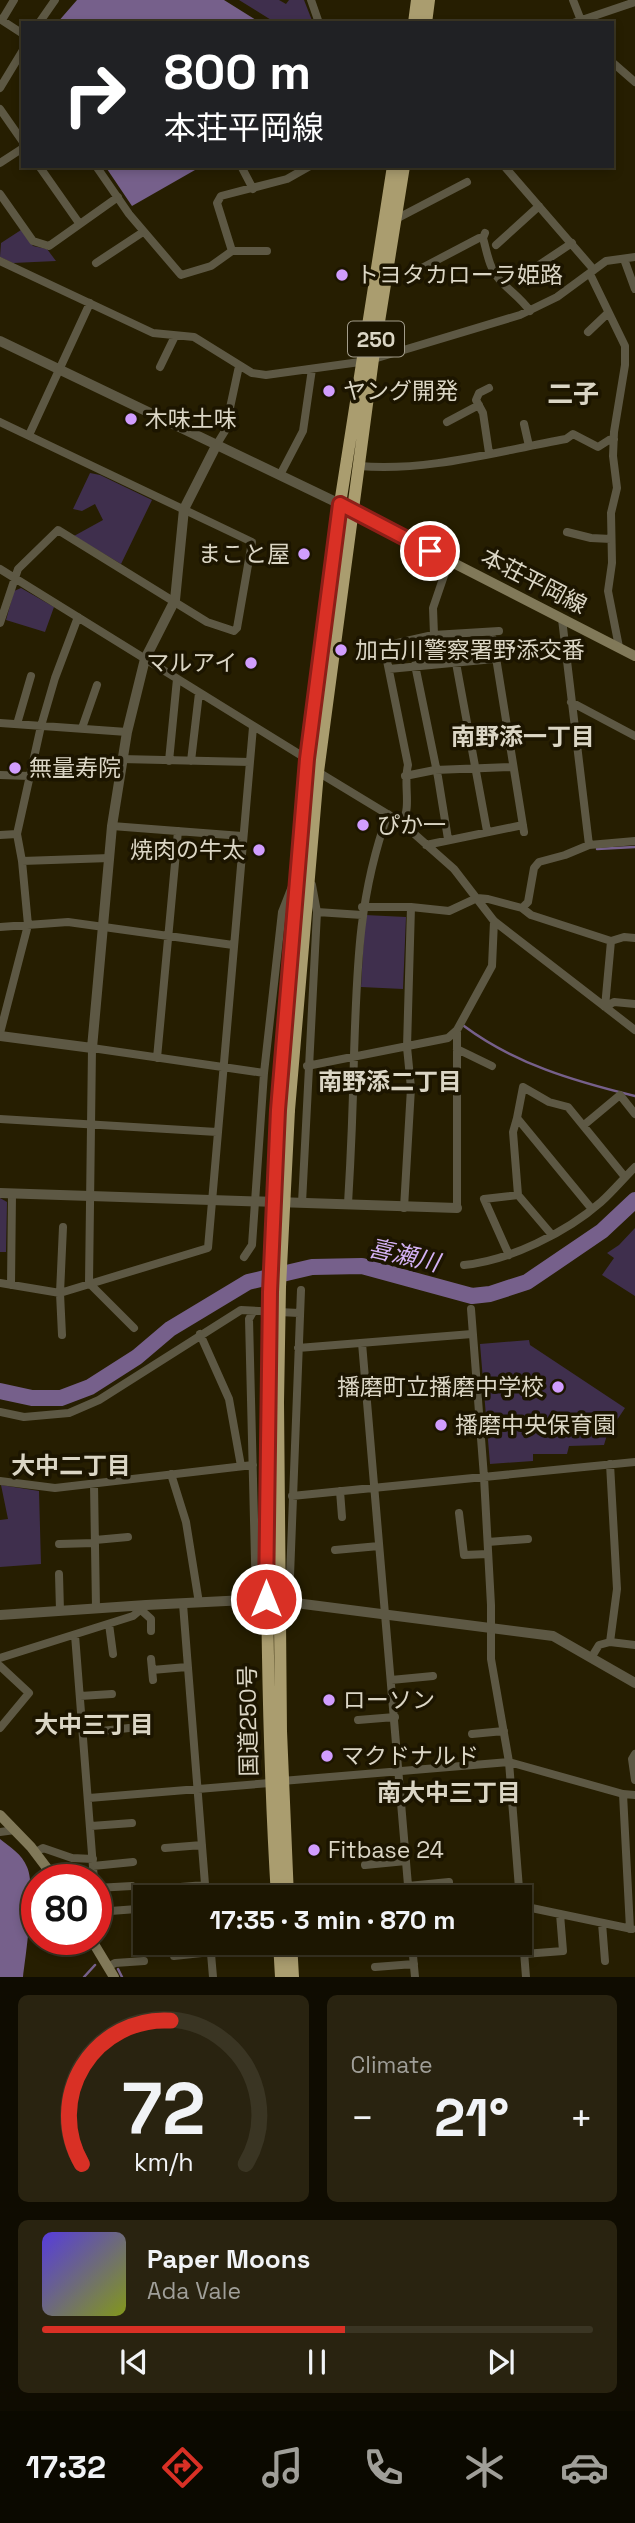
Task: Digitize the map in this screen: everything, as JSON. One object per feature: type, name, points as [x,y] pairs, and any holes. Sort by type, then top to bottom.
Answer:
[{"type":"highway","points":[[414,21],[417,0]]},
{"type":"highway","points":[[426,21],[429,0]]},
{"type":"highway","name":"国道250号","points":[[284,1110],[318,772],[354,512],[368,360],[393,168]]},
{"type":"highway","name":"国道250号","points":[[287,1885],[261,1600],[280,1287],[284,1110],[296,878],[307,759],[340,504],[404,168]]},
{"type":"highway","name":"国道250号","points":[[272,1402],[285,1601],[276,1782],[277,1885]]},
{"type":"highway","points":[[280,1955],[281,1977]]},
{"type":"highway","points":[[292,1955],[293,1977]]},
{"type":"main road","name":"本荘平岡線","points":[[340,504],[635,656]]},
{"type":"main road","points":[[0,1815],[44,1864]]},
{"type":"main road","points":[[101,1955],[111,1972]]},
{"type":"street","points":[[14,0],[1,20],[21,33]]},
{"type":"street","points":[[40,21],[55,0]]},
{"type":"street","points":[[311,0],[318,21]]},
{"type":"street","points":[[573,0],[578,21]]},
{"type":"street","points":[[581,21],[635,2]]},
{"type":"street","points":[[0,88],[21,56]]},
{"type":"street","points":[[614,64],[635,82]]},
{"type":"street","points":[[0,109],[21,139]]},
{"type":"street","points":[[0,163],[21,149]]},
{"type":"street","points":[[41,168],[79,223]]},
{"type":"street","points":[[97,168],[143,232],[181,275],[211,266],[232,251],[267,251]]},
{"type":"street","points":[[242,168],[253,189]]},
{"type":"street","points":[[232,251],[217,203],[221,196],[287,178],[306,168]]},
{"type":"street","points":[[506,168],[572,243],[592,272],[625,346],[625,365],[614,439],[617,488],[611,513],[612,563],[608,591],[619,647]]},
{"type":"street","points":[[396,219],[467,182]]},
{"type":"street","points":[[0,194],[33,241],[49,246],[118,197]]},
{"type":"street","points":[[496,245],[539,206]]},
{"type":"street","points":[[96,262],[143,232]]},
{"type":"street","points":[[420,269],[484,235],[492,269],[500,281],[520,296],[530,311]]},
{"type":"street","points":[[524,275],[572,243]]},
{"type":"street","points":[[0,261],[153,333],[194,337],[239,366],[253,373],[266,375],[368,360],[530,311],[550,301],[606,261],[635,257]]},
{"type":"street","points":[[624,259],[635,289]]},
{"type":"street","points":[[29,435],[90,303]]},
{"type":"street","points":[[588,332],[608,313]]},
{"type":"street","points":[[160,367],[175,336]]},
{"type":"street","points":[[0,341],[340,504]]},
{"type":"street","points":[[134,1328],[89,1283],[92,1048],[112,826],[121,760],[145,659],[174,600],[184,509],[194,485],[225,431],[239,366]]},
{"type":"street","points":[[280,475],[303,431],[312,369]]},
{"type":"street","points":[[488,388],[479,393],[477,400],[483,413],[489,453]]},
{"type":"street","points":[[447,422],[479,405]]},
{"type":"street","points":[[0,422],[252,542],[237,628],[234,631],[206,622],[58,530],[18,569],[0,623]]},
{"type":"street","points":[[524,424],[529,446]]},
{"type":"street","points":[[570,425],[573,435],[598,447],[614,439]]},
{"type":"street","points":[[359,466],[440,463],[565,439],[573,435]]},
{"type":"street","points":[[567,532],[591,538],[611,539]]},
{"type":"street","points":[[435,635],[433,608],[449,561]]},
{"type":"street","points":[[0,569],[307,759],[318,772],[402,823],[453,869],[494,920],[635,1030]]},
{"type":"street","points":[[78,617],[55,678],[41,726],[17,834],[28,925],[0,1034],[264,1073]]},
{"type":"street","points":[[562,618],[589,845]]},
{"type":"street","points":[[402,823],[407,815],[405,776],[408,765],[384,646],[435,635],[499,632]]},
{"type":"street","points":[[426,845],[487,831],[524,829],[494,659],[493,639]]},
{"type":"street","points":[[389,669],[494,659]]},
{"type":"street","points":[[456,663],[487,831]]},
{"type":"street","points":[[415,665],[448,839]]},
{"type":"street","points":[[17,724],[31,676]]},
{"type":"street","points":[[169,761],[177,679]]},
{"type":"street","points":[[82,729],[97,685]]},
{"type":"street","points":[[191,761],[198,692]]},
{"type":"street","points":[[571,702],[635,736]]},
{"type":"street","points":[[0,723],[127,732]]},
{"type":"street","points":[[0,1283],[60,1293],[208,1248],[253,727]]},
{"type":"street","points":[[121,760],[250,762]]},
{"type":"street","points":[[405,776],[435,770],[513,767]]},
{"type":"street","points":[[0,775],[30,776]]},
{"type":"street","points":[[348,1204],[356,976],[362,911],[379,837],[388,814]]},
{"type":"street","points":[[112,826],[242,836]]},
{"type":"street","points":[[157,1058],[178,831]]},
{"type":"street","points":[[0,835],[17,834]]},
{"type":"street","points":[[522,908],[528,902],[534,868],[539,862],[565,856],[589,845],[635,841]]},
{"type":"street","points":[[22,861],[110,858]]},
{"type":"street","points":[[302,1203],[317,912],[309,867]]},
{"type":"street","points":[[244,1257],[252,1245],[264,1073],[282,912],[296,878]]},
{"type":"street","points":[[317,912],[411,907],[449,911],[477,898],[522,908],[531,915],[611,941],[635,937]]},
{"type":"street","points":[[404,1208],[411,1088],[407,1047],[411,907]]},
{"type":"street","points":[[307,1066],[448,1038],[457,1030],[492,967],[494,920]]},
{"type":"street","points":[[0,927],[68,922],[233,945]]},
{"type":"street","points":[[605,1007],[611,941]]},
{"type":"street","points":[[605,1007],[614,1002],[635,1004]]},
{"type":"street","points":[[0,1193],[457,1208],[457,1030]]},
{"type":"street","points":[[457,1049],[492,1066]]},
{"type":"street","points":[[552,1235],[518,1195],[513,1132],[523,1087],[549,1102],[568,1107],[625,1177]]},
{"type":"street","points":[[584,1125],[620,1095],[635,1114]]},
{"type":"street","points":[[517,1118],[592,1208]]},
{"type":"street","points":[[0,1119],[217,1132]]},
{"type":"street","points":[[464,1265],[488,1262],[509,1255],[552,1235],[592,1208],[635,1167]]},
{"type":"street","points":[[11,1285],[12,1194]]},
{"type":"street","points":[[509,1255],[484,1199],[518,1195]]},
{"type":"street","points":[[62,1335],[60,1293],[63,1227]]},
{"type":"street","points":[[285,1601],[301,1290]]},
{"type":"street","points":[[471,1309],[488,1542],[491,1659],[509,1762],[520,1885]]},
{"type":"street","points":[[0,1412],[24,1417],[69,1413],[99,1400],[241,1310],[299,1313]]},
{"type":"street","points":[[253,1312],[249,1319],[253,1465],[261,1600]]},
{"type":"street","points":[[200,1334],[229,1399],[241,1466]]},
{"type":"street","points":[[298,1348],[472,1334]]},
{"type":"street","points":[[362,1343],[408,1885]]},
{"type":"street","points":[[292,1496],[635,1462]]},
{"type":"street","points":[[610,1464],[617,1589],[610,1642]]},
{"type":"street","points":[[0,1481],[55,1488],[253,1465]]},
{"type":"street","points":[[171,1475],[186,1522],[199,1603]]},
{"type":"street","points":[[94,1484],[96,1608]]},
{"type":"street","points":[[340,1492],[342,1517]]},
{"type":"street","points":[[459,1513],[455,1525],[464,1555],[488,1554]]},
{"type":"street","points":[[59,1544],[95,1542],[128,1536]]},
{"type":"street","points":[[488,1542],[528,1539]]},
{"type":"street","points":[[335,1550],[379,1546]]},
{"type":"street","points":[[59,1574],[60,1611]]},
{"type":"street","points":[[0,1615],[96,1608],[285,1601],[553,1636],[635,1682]]},
{"type":"street","points":[[183,1604],[205,1885]]},
{"type":"street","points":[[0,1658],[133,1616],[143,1607]]},
{"type":"street","points":[[143,1607],[151,1619],[151,1631]]},
{"type":"street","points":[[109,1624],[113,1654]]},
{"type":"street","points":[[75,1635],[93,1863]]},
{"type":"street","points":[[591,1658],[599,1645],[610,1642],[635,1646]]},
{"type":"street","points":[[151,1659],[153,1680]]},
{"type":"street","points":[[0,1666],[29,1693],[2,1723]]},
{"type":"street","points":[[152,1670],[187,1667]]},
{"type":"street","points":[[391,1679],[433,1676]]},
{"type":"street","points":[[80,1696],[112,1694]]},
{"type":"street","points":[[358,1720],[395,1717]]},
{"type":"street","points":[[83,1733],[129,1728]]},
{"type":"street","points":[[472,1734],[504,1731]]},
{"type":"street","points":[[635,1754],[632,1759],[635,1780]]},
{"type":"street","points":[[89,1798],[509,1762],[635,1795]]},
{"type":"street","points":[[532,1908],[633,1929],[623,1794]]},
{"type":"street","points":[[91,1826],[132,1823]]},
{"type":"street","points":[[0,1832],[15,1830]]},
{"type":"street","points":[[166,1847],[202,1845]]},
{"type":"street","points":[[36,1853],[43,1848],[93,1863],[133,1862]]},
{"type":"street","points":[[365,1865],[406,1861]]},
{"type":"street","points":[[418,1885],[449,1882]]},
{"type":"street","points":[[112,1887],[132,1886]]},
{"type":"street","points":[[112,1910],[133,1909]]},
{"type":"street","points":[[532,1953],[563,1951],[560,1914]]},
{"type":"street","points":[[603,1923],[605,1961]]},
{"type":"street","points":[[174,1956],[178,1955]]},
{"type":"street","points":[[211,1955],[213,1977]]},
{"type":"street","points":[[413,1955],[415,1977]]},
{"type":"street","points":[[524,1955],[526,1977]]},
{"type":"street","points":[[111,1972],[115,1963],[144,1961]]},
{"type":"street","points":[[375,1967],[414,1964]]},
{"type":"shaded area","points":[[77,0],[224,0],[258,21],[59,21]]},
{"type":"shaded area","points":[[239,0],[279,0],[286,4],[289,0],[304,0],[312,21],[273,21]]},
{"type":"shaded area","points":[[106,168],[198,168],[132,206]]},
{"type":"shaded area","points":[[21,230],[33,246],[47,249],[56,261],[13,263],[0,257],[1,243]]},
{"type":"shaded area","points":[[90,473],[100,475],[152,500],[121,564],[74,536],[103,520],[95,504],[82,511],[73,509]]},
{"type":"shaded area","points":[[21,588],[54,607],[45,632],[6,620],[14,591]]},
{"type":"shaded area","points":[[365,915],[406,917],[403,989],[361,987]]},
{"type":"shaded area","points":[[0,1198],[7,1202],[6,1252],[0,1252]]},
{"type":"shaded area","points":[[635,1228],[635,1296],[602,1275],[614,1258],[607,1253]]},
{"type":"shaded area","points":[[529,1340],[530,1345],[625,1408],[607,1435],[604,1445],[569,1446],[567,1454],[533,1454],[533,1461],[490,1464],[480,1344]]},
{"type":"shaded area","points":[[1,1485],[39,1491],[41,1564],[0,1567],[0,1520],[8,1519]]},
{"type":"shaded area","points":[[0,1839],[25,1864],[21,1864],[21,1955],[26,1955],[23,1977],[0,1977]]},
{"type":"waterway","points":[[597,849],[635,847]]},
{"type":"waterway","points":[[464,1026],[524,1061],[635,1096]]},
{"type":"waterway","name":"喜瀬川","points":[[0,1391],[32,1398],[61,1398],[90,1387],[137,1357],[170,1329],[248,1282],[312,1267],[362,1266],[472,1296],[490,1294],[527,1282],[602,1231],[635,1200]]},
{"type":"waterway","points":[[84,1977],[95,1965]]},
{"type":"waterway","points":[[118,1969],[122,1977]]},
{"type":"place","name":"トヨタカローラ姫路","points":[[342,275]]},
{"type":"place","name":"ヤング開発","points":[[329,391]]},
{"type":"place","name":"木味土味","points":[[131,419]]},
{"type":"place","name":"まこと屋","points":[[304,554]]},
{"type":"place","name":"加古川警察署野添交番","points":[[341,650]]},
{"type":"place","name":"マルアイ","points":[[251,663]]},
{"type":"place","name":"無量寿院","points":[[15,768]]},
{"type":"place","name":"ぴか一","points":[[363,825]]},
{"type":"place","name":"焼肉の牛太","points":[[259,850]]},
{"type":"place","name":"播磨町立播磨中学校","points":[[558,1387]]},
{"type":"place","name":"播磨中央保育園","points":[[441,1425]]},
{"type":"place","name":"ローソン","points":[[329,1700]]},
{"type":"place","name":"マクドナルド","points":[[327,1756]]},
{"type":"place","name":"Fitbase 24","points":[[314,1850]]},
{"type":"district","name":"二子","points":[[573,394]]},
{"type":"district","name":"南野添一丁目","points":[[523,736]]},
{"type":"district","name":"南野添二丁目","points":[[390,1081]]},
{"type":"district","name":"大中二丁目","points":[[71,1465]]},
{"type":"district","name":"大中三丁目","points":[[94,1724]]},
{"type":"district","name":"南大中三丁目","points":[[449,1792]]},
{"type":"route","points":[[266,1599],[267,1403],[278,1110],[307,759],[340,504],[430,551]]}]
